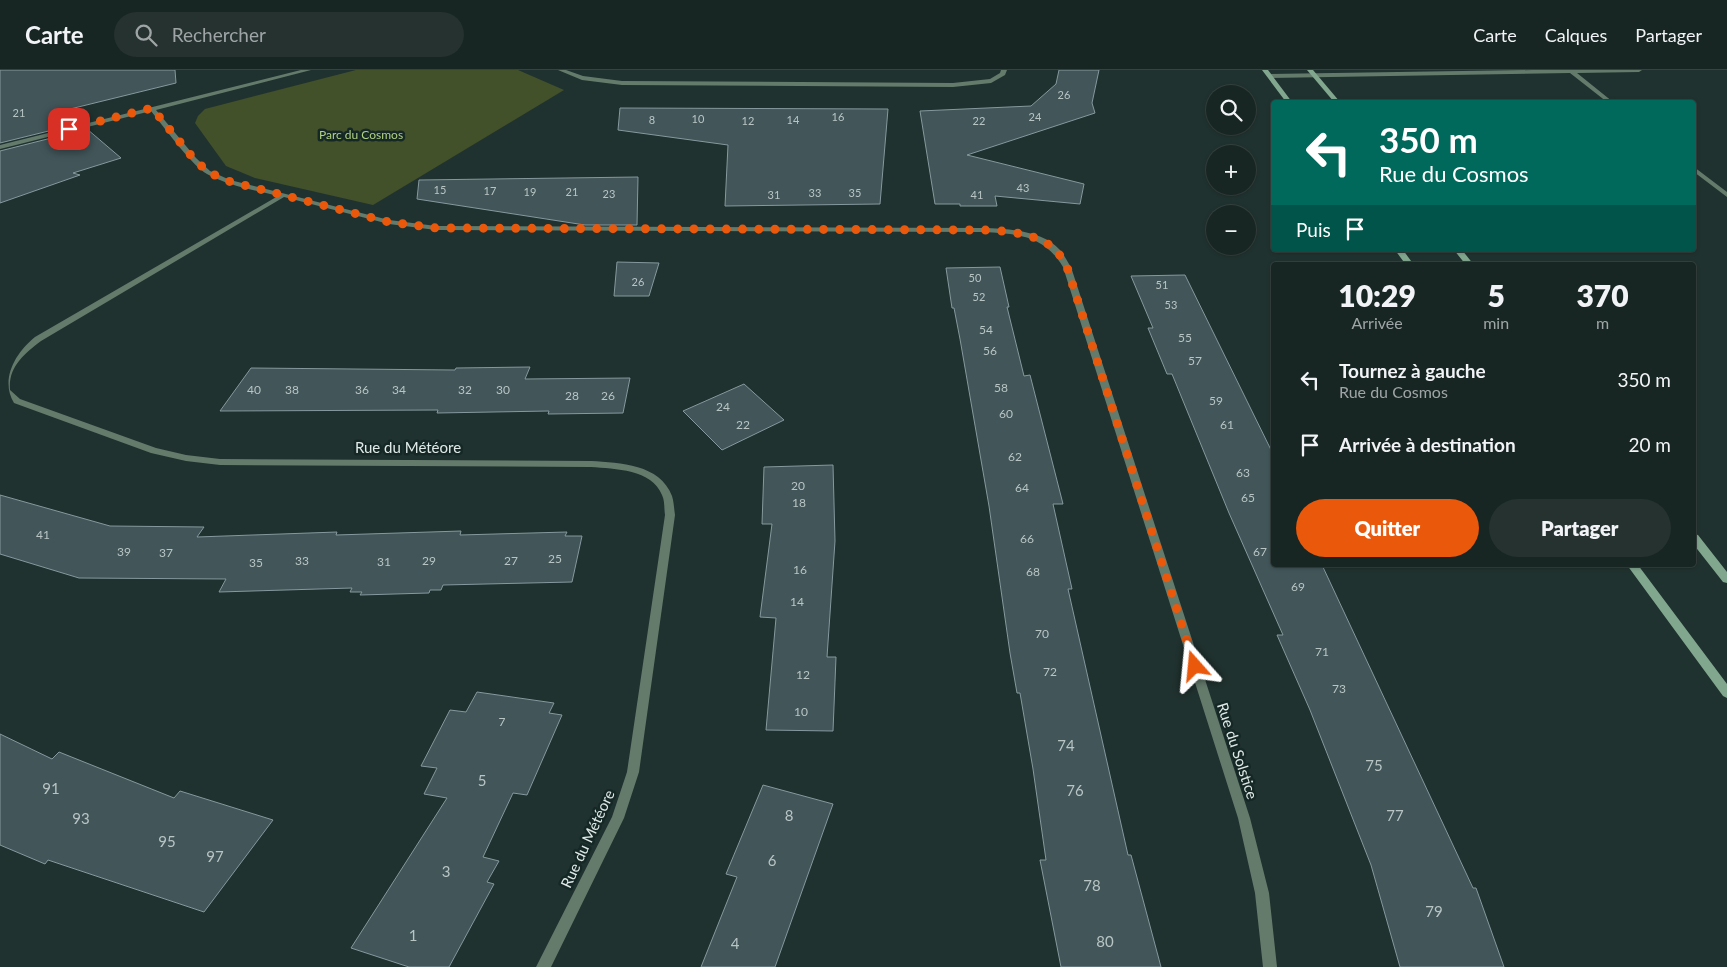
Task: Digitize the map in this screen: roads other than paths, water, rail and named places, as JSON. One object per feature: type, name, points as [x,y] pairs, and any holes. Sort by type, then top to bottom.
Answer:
[{"type":"main road","points":[[1265,70],[1288,100]]},
{"type":"main road","points":[[1310,70],[1335,100]]},
{"type":"main road","points":[[1400,252],[1408,262]]},
{"type":"main road","points":[[1460,252],[1468,262]]},
{"type":"main road","points":[[1696,540],[1727,579]]},
{"type":"main road","points":[[1633,567],[1727,694]]},
{"type":"street","points":[[0,147],[308,70]]},
{"type":"street","points":[[562,70],[582,78],[622,83],[953,86],[991,81],[1003,74],[1004,70]]},
{"type":"street","points":[[1570,70],[1608,100]]},
{"type":"street","points":[[1270,76],[1639,70]]},
{"type":"street","name":"Rue du Solstice","points":[[152,108],[194,159],[208,172],[228,181],[282,196],[389,222],[436,228],[984,230],[1010,232],[1034,238],[1056,250],[1067,267],[1244,818],[1262,893],[1270,967]]},
{"type":"street","points":[[1696,171],[1727,195]]},
{"type":"street","name":"Rue du Météore","points":[[282,196],[38,339],[16,356],[6,370],[4,380],[6,391],[17,401],[154,451],[186,458],[220,462],[590,464],[625,467],[652,476],[666,494],[670,515],[633,772],[618,818],[543,967]]},
{"type":"park label","name":"Parc du Cosmos","points":[[361,135]]}]
